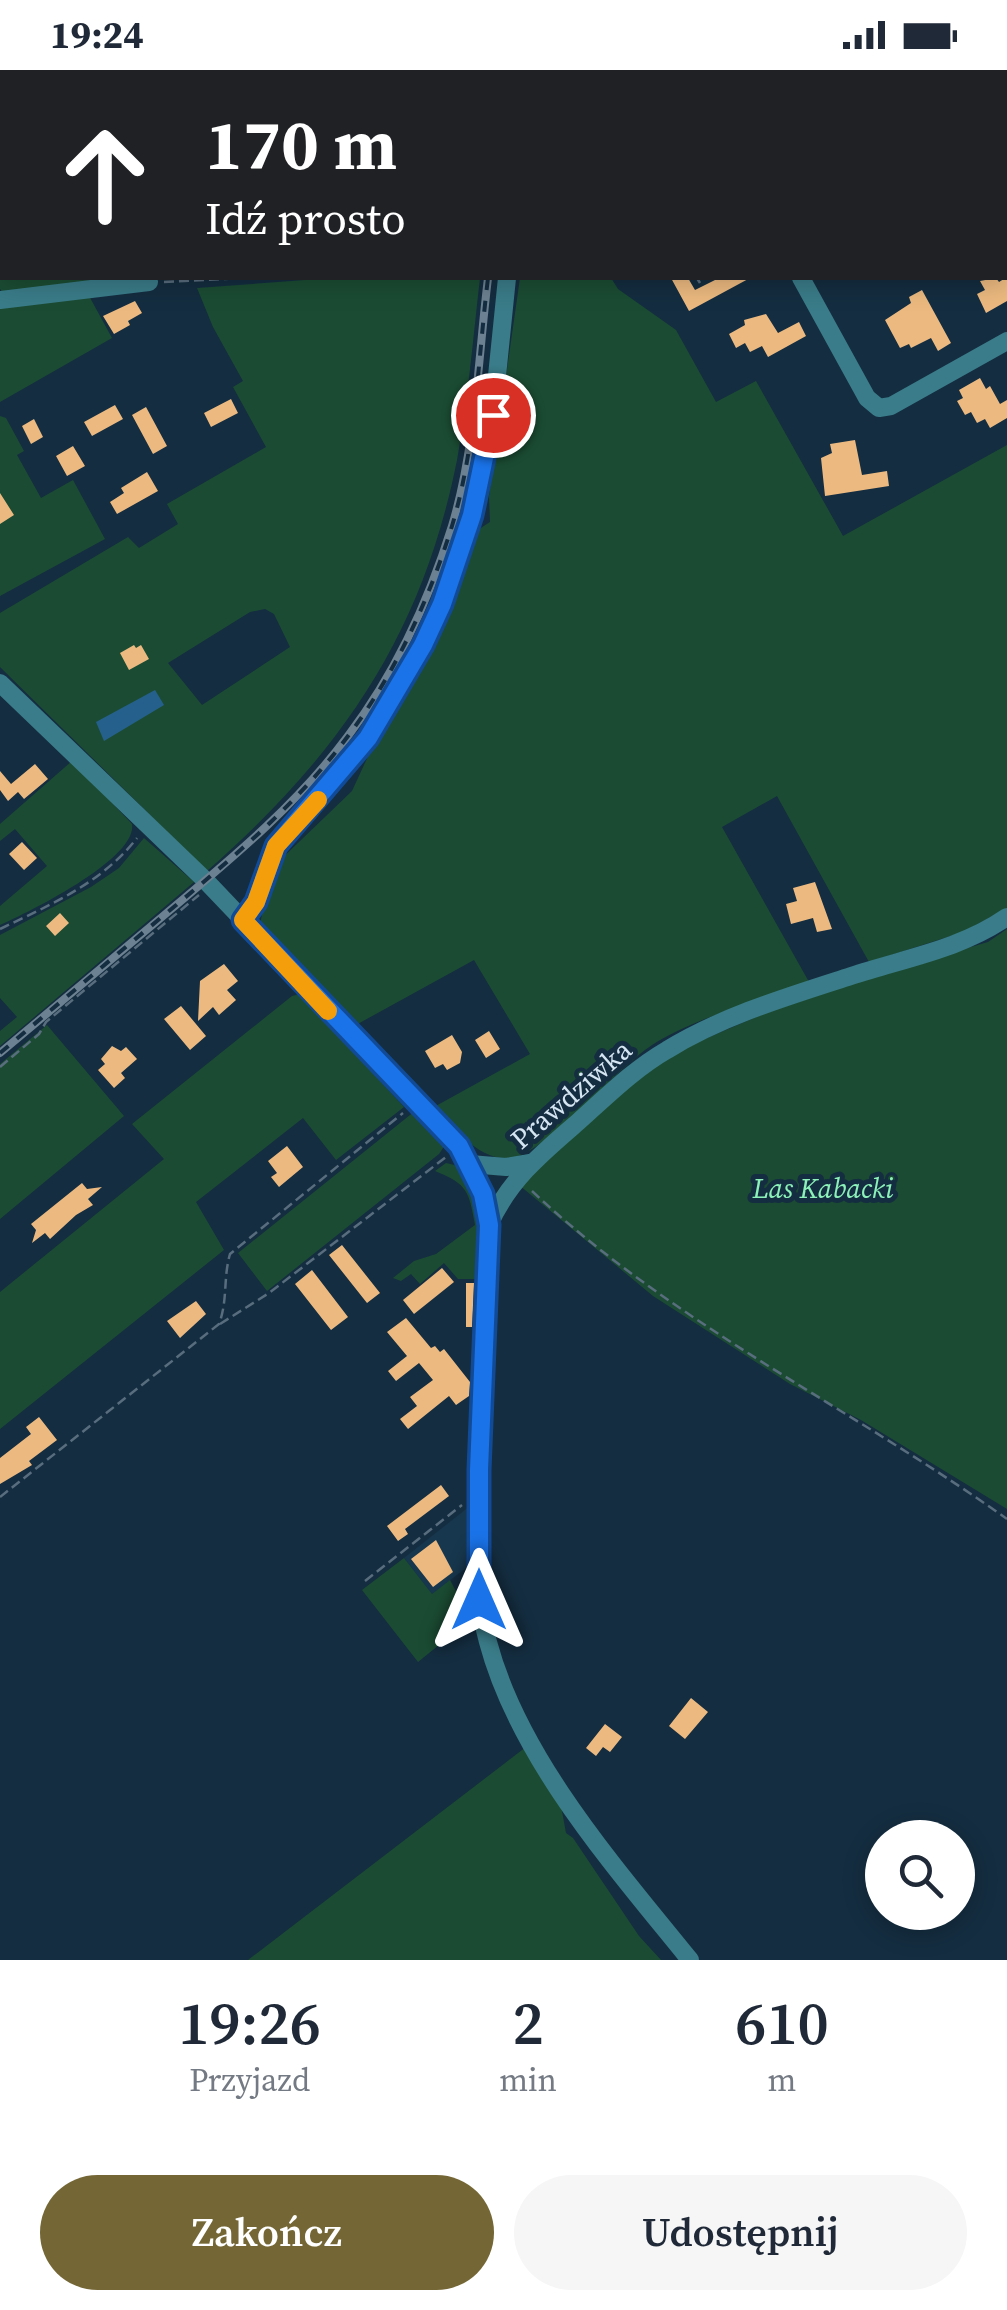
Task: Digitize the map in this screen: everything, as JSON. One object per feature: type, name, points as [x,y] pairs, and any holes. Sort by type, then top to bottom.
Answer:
[{"type":"street","points":[[243,920],[256,902],[276,846],[368,738],[401,685],[442,604],[481,478],[493,415],[508,280]]},
{"type":"street","points":[[801,280],[867,398],[879,408],[891,406],[1007,341]]},
{"type":"street","points":[[0,300],[149,282]]},
{"type":"street","points":[[0,683],[208,884],[459,1146],[483,1194],[489,1225]]},
{"type":"street","name":"Prawdziwka","points":[[690,1960],[574,1809],[522,1728],[501,1683],[479,1600],[489,1225],[523,1170],[647,1064],[702,1031],[855,974],[953,947],[1007,917]]},
{"type":"street","points":[[470,1164],[523,1170]]},
{"type":"path","points":[[149,282],[196,280]]},
{"type":"path","points":[[698,280],[700,284]]},
{"type":"path","points":[[0,929],[94,881],[124,855],[147,826]]},
{"type":"path","points":[[0,1067],[46,1022],[208,884]]},
{"type":"path","points":[[219,1324],[227,1302],[224,1276],[230,1254],[416,1103]]},
{"type":"path","points":[[0,1496],[219,1324],[269,1293],[459,1146]]},
{"type":"path","points":[[523,1170],[570,1227],[644,1281],[1007,1519]]},
{"type":"path","points":[[364,1582],[479,1491]]},
{"type":"shaded area","points":[[470,1506],[470,1565],[432,1594],[404,1558]]},
{"type":"green space","points":[[0,280],[114,280],[3,293]]},
{"type":"green space","points":[[305,280],[480,280],[457,460],[442,523],[398,637],[335,736],[297,782],[207,871],[0,667],[0,613],[128,537],[139,548],[178,524],[167,504],[266,447],[233,387],[243,381],[197,288]],"holes":[[[265,609],[274,614],[290,647],[202,705],[168,663],[250,612]]]},
{"type":"green space","points":[[520,280],[612,280],[618,289],[676,330],[716,402],[756,381],[843,536],[1007,445],[1007,908],[963,932],[869,962],[777,796],[722,827],[809,982],[707,1018],[652,1045],[546,1139],[529,1151],[503,1158],[469,1142],[434,1107],[530,1054],[474,960],[354,1026],[259,928],[273,867],[352,791],[376,739],[433,640],[476,531],[490,522],[489,496]]},
{"type":"green space","points":[[88,294],[112,338],[0,402],[0,305]]},
{"type":"green space","points":[[0,416],[6,418],[24,451],[17,455],[41,498],[73,480],[105,539],[0,596]]},
{"type":"green space","points":[[72,761],[132,824],[129,838],[118,852],[80,882],[0,925],[0,906],[47,866],[15,829],[0,841],[0,824]]},
{"type":"green space","points":[[144,838],[194,882],[0,1046],[0,1031],[17,1017],[0,998],[0,935],[91,887],[119,868]]},
{"type":"green space","name":"Las Kabacki","points":[[1007,929],[1007,1509],[861,1420],[790,1384],[653,1296],[519,1185],[619,1089],[686,1047],[808,995],[988,942]]},
{"type":"green space","points":[[300,994],[404,1107],[336,1160],[303,1118],[196,1202],[224,1250],[0,1429],[0,1292],[164,1159],[132,1124],[292,996]]},
{"type":"green space","points":[[47,1025],[124,1116],[0,1219],[0,1064]]},
{"type":"green space","points":[[415,1111],[445,1145],[439,1154],[267,1291],[238,1253]]},
{"type":"green space","points":[[446,1163],[463,1167],[477,1196],[481,1279],[458,1279],[444,1263],[420,1284],[411,1274],[401,1281],[393,1278],[414,1261],[436,1254],[475,1225],[465,1190],[435,1171]]},
{"type":"green space","points":[[404,1558],[432,1594],[450,1580],[471,1619],[418,1662],[362,1590]]},
{"type":"green space","points":[[526,1747],[561,1806],[566,1833],[639,1936],[661,1960],[248,1960]]},
{"type":"water","points":[[155,690],[164,705],[104,741],[96,722]]},
{"type":"building","points":[[672,280],[689,280],[695,290],[715,280],[746,280],[689,311]]},
{"type":"building","points":[[1007,280],[1007,301],[986,313],[977,294],[985,290],[980,281]]},
{"type":"building","points":[[922,290],[951,343],[938,351],[931,338],[911,348],[909,344],[900,348],[885,320],[911,303],[909,297]]},
{"type":"building","points":[[135,301],[142,313],[114,334],[103,316]]},
{"type":"building","points":[[766,314],[778,333],[799,322],[806,336],[768,357],[762,346],[750,352],[745,343],[736,348],[729,334],[745,325],[744,320]]},
{"type":"building","points":[[980,378],[986,389],[990,386],[1000,404],[1007,400],[1007,418],[990,428],[985,419],[977,423],[971,412],[965,415],[957,401],[963,398],[959,390]]},
{"type":"building","points":[[231,399],[238,413],[211,427],[204,413]]},
{"type":"building","points":[[115,405],[123,419],[92,436],[84,422]]},
{"type":"building","points":[[146,407],[167,446],[153,454],[132,415]]},
{"type":"building","points":[[34,419],[43,437],[31,444],[22,426]]},
{"type":"building","points":[[855,440],[862,475],[887,471],[889,486],[825,496],[821,458],[832,453],[830,444]]},
{"type":"building","points":[[73,446],[85,466],[67,476],[56,456]]},
{"type":"building","points":[[147,472],[158,491],[117,514],[110,502],[124,493],[121,488]]},
{"type":"building","points":[[0,493],[14,515],[0,524]]},
{"type":"building","points":[[141,645],[149,659],[129,670],[120,653]]},
{"type":"building","points":[[35,764],[48,779],[24,799],[18,792],[8,801],[0,790],[0,771],[11,784]]},
{"type":"building","points":[[22,842],[37,858],[24,870],[9,854]]},
{"type":"building","points":[[815,882],[832,929],[817,932],[813,918],[791,924],[786,904],[797,901],[793,888]]},
{"type":"building","points":[[60,913],[69,923],[55,936],[46,926]]},
{"type":"building","points":[[224,964],[238,981],[227,990],[236,1000],[219,1015],[213,1007],[198,1021],[200,981]]},
{"type":"building","points":[[181,1006],[206,1036],[190,1050],[164,1019]]},
{"type":"building","points":[[489,1031],[500,1049],[486,1058],[475,1040]]},
{"type":"building","points":[[452,1035],[462,1052],[460,1063],[447,1070],[443,1064],[435,1068],[425,1051]]},
{"type":"building","points":[[112,1046],[121,1051],[126,1047],[137,1059],[121,1073],[125,1078],[114,1088],[98,1070],[105,1064],[101,1059]]},
{"type":"building","points":[[287,1146],[303,1167],[279,1187],[271,1177],[277,1173],[268,1161]]},
{"type":"building","points":[[82,1183],[87,1189],[102,1187],[88,1199],[93,1205],[50,1239],[45,1233],[32,1243],[36,1230],[31,1224]]},
{"type":"building","points":[[342,1245],[380,1293],[367,1303],[329,1255]]},
{"type":"building","points":[[442,1268],[454,1282],[414,1314],[403,1300]]},
{"type":"building","points":[[312,1270],[348,1317],[331,1330],[295,1284]]},
{"type":"building","points":[[466,1283],[474,1283],[472,1327],[466,1327]]},
{"type":"building","points":[[196,1301],[206,1314],[180,1338],[167,1321]]},
{"type":"building","points":[[406,1318],[431,1348],[435,1346],[440,1352],[444,1349],[470,1382],[469,1396],[456,1405],[449,1396],[408,1429],[400,1419],[417,1406],[410,1397],[433,1380],[419,1363],[396,1381],[388,1371],[407,1356],[387,1332]]},
{"type":"building","points":[[39,1417],[57,1440],[29,1461],[32,1465],[0,1484],[0,1458],[31,1434],[26,1427]]},
{"type":"building","points":[[441,1485],[449,1496],[405,1529],[408,1534],[398,1541],[387,1526]]},
{"type":"building","points":[[436,1540],[453,1572],[433,1587],[411,1559]]},
{"type":"building","points":[[691,1698],[708,1712],[685,1739],[669,1726]]},
{"type":"building","points":[[605,1724],[622,1737],[610,1752],[603,1747],[596,1756],[586,1748]]},
{"type":"railway","points":[[0,1053],[266,826],[329,760],[381,687],[433,581],[460,496],[471,434],[488,280]]},
{"type":"slow traffic","points":[[318,800],[276,846],[264,886],[243,920],[328,1011]]},
{"type":"route","points":[[479,1600],[479,1470],[489,1225],[483,1194],[459,1146],[243,920],[264,886],[276,846],[368,738],[423,645],[442,604],[472,515],[493,415]]}]
